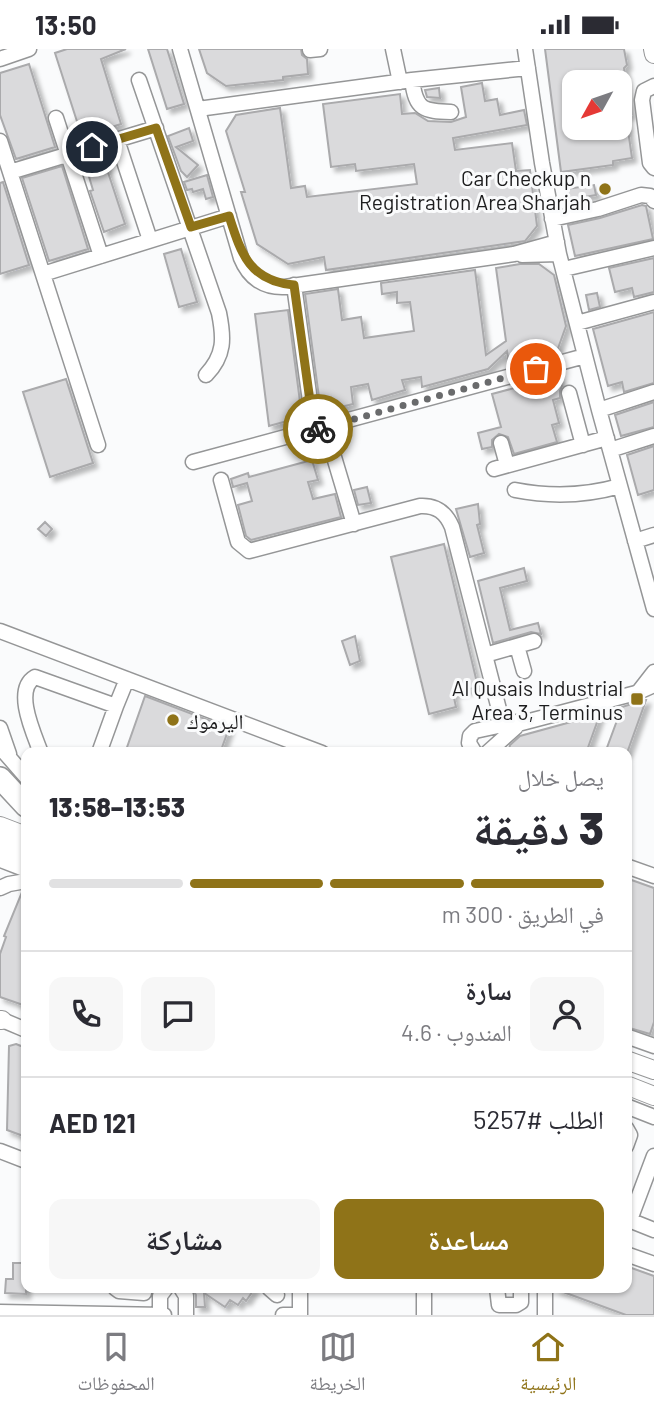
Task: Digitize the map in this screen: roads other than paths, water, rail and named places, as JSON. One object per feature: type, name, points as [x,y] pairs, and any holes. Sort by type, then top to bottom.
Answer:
[{"type":"highway","points":[[0,778],[21,801]]},
{"type":"highway","points":[[0,856],[21,864]]},
{"type":"main road","points":[[0,826],[21,834]]},
{"type":"main road","points":[[0,843],[21,852]]},
{"type":"main road","points":[[632,1062],[654,1070]]},
{"type":"main road","points":[[632,1087],[654,1096]]},
{"type":"street","points":[[0,59],[29,49]]},
{"type":"street","points":[[180,49],[240,249],[251,265],[266,278],[294,285],[558,248]]},
{"type":"street","points":[[310,50],[320,49]]},
{"type":"street","points":[[393,49],[418,105],[431,111],[452,111]]},
{"type":"street","points":[[525,49],[558,248],[608,444],[635,541],[650,580],[654,610]]},
{"type":"street","points":[[198,109],[406,81],[528,68]]},
{"type":"street","points":[[139,80],[215,297],[224,340],[216,365],[206,375]]},
{"type":"street","points":[[654,86],[644,91],[642,100],[650,163],[654,168]]},
{"type":"street","points":[[56,118],[101,256]]},
{"type":"street","points":[[10,172],[156,128]]},
{"type":"street","points":[[117,140],[150,240]]},
{"type":"street","points":[[0,141],[98,445]]},
{"type":"street","points":[[552,219],[598,209],[641,195],[650,196],[654,201]]},
{"type":"street","points":[[43,274],[229,216]]},
{"type":"street","points":[[564,269],[654,248]]},
{"type":"street","points":[[294,285],[314,430]]},
{"type":"street","points":[[577,323],[654,302]]},
{"type":"street","points":[[193,462],[586,356]]},
{"type":"street","points":[[583,445],[571,400],[598,405],[654,392]]},
{"type":"street","points":[[501,443],[500,467],[583,445],[608,444],[654,436]]},
{"type":"street","points":[[334,457],[354,524]]},
{"type":"street","points":[[221,480],[238,542],[249,551],[425,506],[436,508],[444,514],[452,527],[485,655],[510,724]]},
{"type":"street","points":[[515,489],[568,495],[620,486]]},
{"type":"street","points":[[635,541],[654,535]]},
{"type":"street","points":[[0,631],[306,747]]},
{"type":"street","points":[[0,643],[23,640]]},
{"type":"street","points":[[485,655],[534,641]]},
{"type":"street","points":[[517,646],[524,671]]},
{"type":"street","points":[[636,693],[654,672]]},
{"type":"street","points":[[39,747],[30,725],[24,697],[27,684],[32,678],[42,677],[117,706]]},
{"type":"street","points":[[101,747],[127,679]]},
{"type":"street","points":[[471,747],[469,743],[472,733],[636,693],[654,685]]},
{"type":"street","points":[[491,747],[510,724]]},
{"type":"street","points":[[0,728],[10,759]]},
{"type":"street","points":[[0,747],[21,771]]},
{"type":"street","points":[[0,867],[21,877]]},
{"type":"street","points":[[632,868],[654,876]]},
{"type":"street","points":[[0,888],[21,880]]},
{"type":"street","points":[[1,1024],[21,1028]]},
{"type":"street","points":[[632,1037],[654,1046]]},
{"type":"street","points":[[632,1108],[654,1117]]},
{"type":"street","points":[[0,1151],[21,1159]]},
{"type":"street","points":[[632,1214],[654,1156]]},
{"type":"street","points":[[632,1219],[654,1230]]},
{"type":"street","points":[[632,1256],[654,1264]]},
{"type":"street","points":[[142,1315],[144,1293]]},
{"type":"street","points":[[283,1315],[300,1315],[300,1293]]},
{"type":"street","points":[[424,1293],[424,1315]]},
{"type":"street","points":[[497,1293],[498,1303],[509,1305],[520,1304],[521,1293]]},
{"type":"street","points":[[545,1293],[545,1315]]},
{"type":"street","points":[[0,1312],[142,1315],[162,1304],[184,1301]]},
{"type":"place","name":"Car Checkup n Registration Area Sharjah","points":[[605,189]]},
{"type":"place","name":"Al Qusais Industrial Area 3, Terminus","points":[[637,699]]},
{"type":"place","name":"اليرموك","points":[[173,720]]}]
